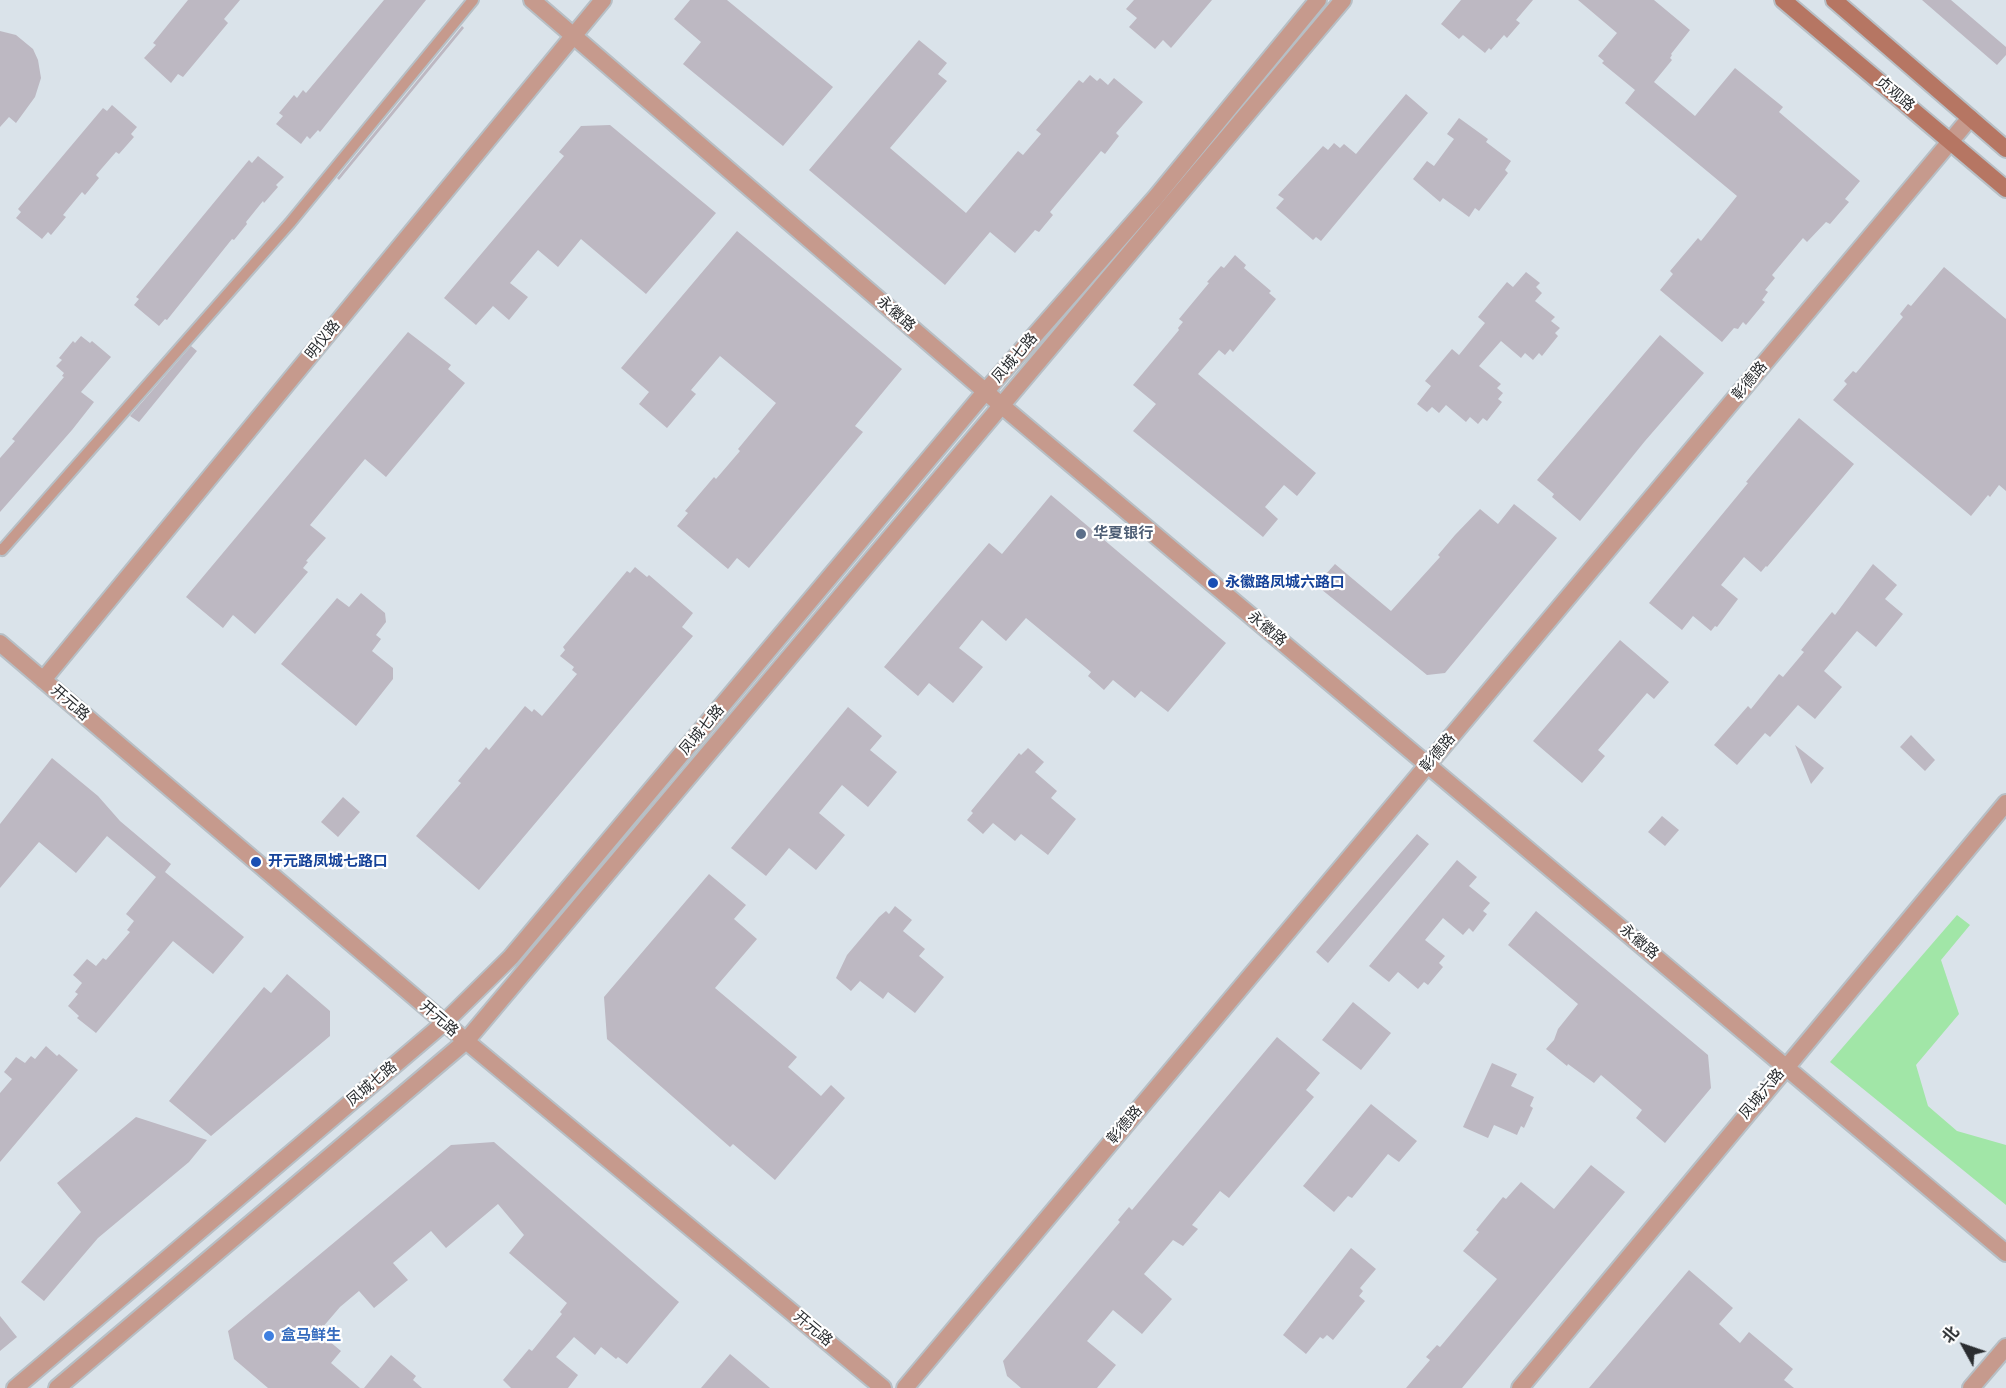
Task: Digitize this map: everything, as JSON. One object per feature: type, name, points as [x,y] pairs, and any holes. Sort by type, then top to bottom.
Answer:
[{"type":"main road","name":"贞观路","points":[[1783,0],[2006,189]]},
{"type":"main road","name":"贞观路","points":[[1834,0],[2006,149]]},
{"type":"street","name":"永徽路","points":[[532,0],[1000,405],[1786,1065],[2006,1253]]},
{"type":"street","name":"明仪路","points":[[43,680],[603,0]]},
{"type":"street","name":"凤城七路","points":[[15,1388],[444,1023],[512,957],[986,392],[1156,197],[1318,0]]},
{"type":"street","name":"凤城七路","points":[[57,1388],[466,1041],[1343,0]]},
{"type":"street","name":"彰德路","points":[[905,1388],[1971,118]]},
{"type":"street","name":"开元路","points":[[0,643],[444,1023],[884,1388]]},
{"type":"street","name":"凤城六路","points":[[1520,1388],[2006,802]]},
{"type":"street","points":[[1971,1388],[2006,1347]]},
{"type":"lane","points":[[0,549],[2,550],[290,223],[473,0]]},
{"type":"green space","points":[[1957,915],[1970,925],[1941,960],[1959,1014],[1916,1065],[1928,1106],[1957,1131],[2006,1145],[2006,1205],[1830,1062]]},
{"type":"building","points":[[188,0],[240,0],[224,19],[228,23],[183,77],[178,74],[171,83],[144,58],[156,45],[153,43]]},
{"type":"building","points":[[384,0],[426,0],[320,132],[318,130],[310,139],[307,136],[301,144],[276,124],[283,116],[279,113],[294,95],[297,98],[303,90],[306,93]]},
{"type":"building","points":[[690,0],[727,0],[833,87],[783,146],[683,64],[701,42],[674,19]]},
{"type":"building","points":[[1134,0],[1212,0],[1171,48],[1163,40],[1155,49],[1129,27],[1137,18],[1126,9]]},
{"type":"building","points":[[1461,0],[1533,0],[1516,20],[1520,23],[1507,38],[1504,35],[1491,50],[1489,48],[1485,53],[1463,35],[1459,39],[1441,24]]},
{"type":"building","points":[[1578,0],[1654,0],[1690,30],[1671,54],[1672,60],[1654,82],[1695,116],[1735,68],[1783,107],[1779,112],[1860,181],[1845,199],[1849,202],[1830,224],[1826,222],[1807,242],[1803,238],[1772,275],[1775,278],[1765,290],[1768,292],[1762,300],[1765,302],[1746,325],[1743,322],[1738,329],[1734,328],[1722,342],[1660,290],[1673,274],[1670,271],[1698,238],[1701,241],[1737,196],[1625,103],[1635,90],[1602,63],[1604,61],[1598,56],[1617,33]]},
{"type":"building","points":[[1922,0],[1951,0],[2006,47],[2006,55],[1997,65]]},
{"type":"building","points":[[462,26],[464,28],[339,180],[337,178]]},
{"type":"building","points":[[0,31],[16,35],[33,49],[38,60],[41,78],[35,97],[16,123],[9,117],[0,127]]},
{"type":"building","points":[[919,40],[947,63],[938,74],[947,81],[890,148],[966,213],[1018,151],[1023,155],[1041,134],[1036,130],[1079,80],[1083,83],[1090,75],[1097,81],[1100,78],[1108,85],[1114,78],[1143,102],[1116,133],[1119,136],[1105,154],[1101,151],[1050,212],[1053,215],[1039,232],[1035,230],[1015,253],[990,232],[945,285],[809,170]]},
{"type":"building","points":[[1406,94],[1428,113],[1321,241],[1316,237],[1313,240],[1276,208],[1284,199],[1278,195],[1323,146],[1328,150],[1334,143],[1340,148],[1344,144],[1356,154]]},
{"type":"building","points":[[112,105],[137,127],[131,134],[134,137],[119,154],[116,152],[96,175],[99,178],[85,195],[82,192],[63,215],[66,217],[51,235],[48,232],[42,239],[16,218],[21,212],[18,209],[103,108],[107,111]]},
{"type":"building","points":[[1459,118],[1488,139],[1486,142],[1511,161],[1505,170],[1508,173],[1479,211],[1475,208],[1469,217],[1443,198],[1440,202],[1413,179],[1427,161],[1434,166],[1454,139],[1447,134]]},
{"type":"building","points":[[610,125],[716,213],[646,294],[581,239],[558,267],[538,250],[510,283],[528,297],[509,320],[493,306],[476,325],[444,298],[564,156],[559,152],[581,126]]},
{"type":"building","points":[[258,156],[284,177],[167,320],[165,319],[159,326],[134,305],[139,299],[136,297],[249,160],[252,163]]},
{"type":"building","points":[[737,231],[902,369],[855,426],[863,432],[749,568],[737,558],[728,569],[677,526],[688,513],[685,511],[740,451],[738,449],[776,403],[720,356],[691,390],[696,394],[667,428],[639,404],[649,392],[621,368]]},
{"type":"building","points":[[1235,255],[1246,265],[1244,268],[1271,291],[1269,293],[1276,299],[1233,352],[1230,349],[1225,355],[1219,350],[1198,374],[1316,473],[1297,496],[1284,485],[1265,507],[1278,519],[1263,537],[1133,431],[1156,404],[1133,385],[1179,330],[1183,322],[1179,319],[1209,283],[1207,282]]},
{"type":"building","points":[[1944,267],[2006,319],[2006,491],[1999,485],[1971,516],[1833,400],[1847,384],[1844,381],[1853,371],[1856,373],[1903,317],[1900,314],[1908,304],[1911,306]]},
{"type":"building","points":[[1526,272],[1540,283],[1536,287],[1542,293],[1535,301],[1555,317],[1551,321],[1560,328],[1555,333],[1558,336],[1542,356],[1539,353],[1533,360],[1525,353],[1521,358],[1501,341],[1479,366],[1501,384],[1497,388],[1503,393],[1498,399],[1502,402],[1487,421],[1483,418],[1478,424],[1470,417],[1466,422],[1446,405],[1439,413],[1432,407],[1427,412],[1417,404],[1431,386],[1425,381],[1452,349],[1459,355],[1485,323],[1478,317],[1507,282],[1513,287]]},
{"type":"building","points":[[408,332],[451,365],[448,369],[465,383],[386,477],[365,459],[310,525],[326,538],[306,561],[308,562],[303,568],[308,572],[255,634],[233,615],[223,628],[186,597]]},
{"type":"building","points":[[1660,335],[1704,373],[1580,521],[1552,497],[1554,494],[1537,480]]},
{"type":"building","points":[[81,336],[90,343],[92,341],[111,357],[81,392],[94,402],[0,512],[0,458],[15,441],[12,439],[64,377],[62,376],[64,373],[56,366],[62,360],[59,358],[73,341],[75,343]]},
{"type":"building","points":[[191,346],[197,351],[139,422],[130,416]]},
{"type":"building","points":[[1799,418],[1854,464],[1767,567],[1761,572],[1744,557],[1721,585],[1738,599],[1717,627],[1715,626],[1711,631],[1693,616],[1682,630],[1649,603]]},
{"type":"building","points":[[1051,495],[1226,643],[1168,712],[1141,691],[1135,698],[1113,680],[1104,690],[1088,676],[1091,672],[1026,618],[1006,641],[982,620],[959,648],[983,667],[953,703],[929,683],[918,696],[884,667],[989,543],[1002,554]]},
{"type":"building","points":[[1514,504],[1557,538],[1445,673],[1427,675],[1316,585],[1335,564],[1391,611],[1480,509],[1498,524]]},
{"type":"building","points":[[1873,564],[1897,585],[1885,599],[1903,614],[1876,647],[1857,631],[1824,671],[1842,687],[1815,719],[1798,705],[1770,737],[1765,733],[1737,765],[1714,745],[1748,706],[1751,709],[1779,674],[1783,677],[1804,652],[1801,650],[1832,612],[1835,615]]},
{"type":"building","points":[[635,567],[647,577],[649,575],[693,613],[682,627],[693,636],[479,890],[416,836],[461,783],[458,781],[486,747],[489,750],[525,706],[532,712],[534,709],[542,716],[577,674],[572,670],[574,667],[560,656],[565,650],[563,647],[627,571],[630,573]]},
{"type":"building","points":[[361,593],[385,613],[386,622],[376,635],[381,639],[372,651],[393,668],[393,679],[356,726],[281,664],[337,598],[349,607]]},
{"type":"building","points":[[1620,640],[1669,682],[1654,699],[1647,693],[1598,750],[1605,756],[1582,783],[1533,741]]},
{"type":"building","points":[[848,707],[882,736],[870,750],[897,772],[868,807],[842,785],[819,813],[845,835],[816,870],[789,848],[766,876],[731,848]]},
{"type":"building","points":[[1911,735],[1935,760],[1925,771],[1900,747]]},
{"type":"building","points":[[1795,745],[1824,768],[1811,784]]},
{"type":"building","points":[[1028,748],[1044,762],[1035,772],[1057,791],[1051,798],[1076,819],[1048,855],[1021,834],[1015,841],[993,823],[983,834],[967,820],[973,813],[971,811],[1019,753],[1021,755]]},
{"type":"building","points":[[52,758],[98,796],[120,821],[171,864],[165,872],[244,937],[213,974],[173,941],[96,1033],[77,1018],[79,1016],[68,1006],[78,994],[75,992],[82,983],[73,975],[87,959],[96,966],[103,958],[106,960],[130,932],[127,930],[134,921],[126,914],[156,877],[107,836],[76,873],[39,842],[0,888],[0,824]]},
{"type":"building","points":[[343,797],[360,812],[338,837],[321,822]]},
{"type":"building","points":[[1662,816],[1679,830],[1665,846],[1648,832]]},
{"type":"building","points":[[1417,834],[1429,844],[1328,963],[1316,952]]},
{"type":"building","points":[[1457,860],[1477,877],[1469,886],[1490,903],[1483,911],[1487,914],[1473,932],[1469,928],[1463,935],[1443,918],[1425,940],[1445,956],[1439,963],[1443,967],[1428,985],[1424,982],[1418,989],[1398,972],[1389,982],[1369,966]]},
{"type":"building","points":[[709,874],[746,905],[734,919],[757,939],[715,988],[797,1057],[788,1067],[821,1096],[831,1085],[845,1098],[775,1180],[733,1144],[730,1147],[607,1039],[604,997]]},
{"type":"building","points":[[895,906],[912,920],[903,931],[925,949],[919,956],[944,977],[915,1013],[888,992],[883,999],[860,981],[851,991],[836,978],[847,955],[879,917],[886,911],[889,914]]},
{"type":"building","points":[[1536,911],[1708,1055],[1711,1088],[1665,1143],[1636,1118],[1642,1110],[1601,1075],[1594,1083],[1546,1049],[1554,1040],[1558,1029],[1578,1004],[1508,945]]},
{"type":"building","points":[[287,974],[330,1011],[330,1036],[211,1136],[169,1101],[264,987],[271,993]]},
{"type":"building","points":[[1353,1002],[1391,1033],[1361,1070],[1322,1040]]},
{"type":"building","points":[[1277,1037],[1320,1073],[1306,1090],[1314,1097],[1229,1198],[1220,1191],[1192,1225],[1198,1229],[1183,1246],[1173,1240],[1144,1274],[1172,1299],[1142,1334],[1113,1310],[1087,1341],[1116,1365],[1097,1388],[1021,1388],[1007,1376],[1003,1361],[1120,1222],[1118,1220],[1129,1207],[1132,1210]]},
{"type":"building","points":[[46,1046],[78,1070],[0,1162],[0,1093],[12,1079],[4,1072],[16,1057],[25,1063],[31,1056],[35,1059]]},
{"type":"building","points":[[1492,1063],[1517,1074],[1511,1086],[1534,1097],[1530,1106],[1533,1108],[1524,1128],[1521,1126],[1517,1135],[1494,1125],[1488,1138],[1463,1127]]},
{"type":"building","points":[[1371,1104],[1417,1141],[1399,1162],[1388,1154],[1352,1198],[1348,1196],[1334,1212],[1303,1186]]},
{"type":"building","points":[[136,1117],[207,1140],[189,1162],[98,1238],[44,1301],[21,1282],[81,1212],[57,1183]]},
{"type":"building","points":[[494,1142],[679,1302],[627,1364],[618,1357],[616,1359],[601,1347],[595,1355],[574,1337],[556,1357],[578,1375],[568,1388],[511,1388],[503,1380],[529,1349],[532,1351],[562,1314],[560,1312],[567,1303],[509,1253],[524,1235],[498,1204],[446,1248],[431,1231],[393,1263],[408,1280],[374,1308],[359,1291],[340,1307],[322,1328],[327,1332],[323,1336],[341,1351],[331,1363],[360,1388],[268,1388],[234,1359],[228,1331],[451,1145]]},
{"type":"building","points":[[1591,1165],[1625,1192],[1462,1388],[1406,1388],[1430,1360],[1426,1357],[1437,1345],[1440,1347],[1497,1279],[1463,1251],[1479,1232],[1476,1230],[1503,1197],[1506,1199],[1521,1182],[1554,1209]]},
{"type":"building","points":[[1351,1248],[1376,1269],[1360,1288],[1363,1291],[1359,1296],[1365,1301],[1333,1340],[1327,1335],[1323,1339],[1320,1337],[1306,1354],[1283,1335]]},
{"type":"building","points":[[1689,1270],[1733,1308],[1719,1324],[1740,1343],[1749,1332],[1793,1369],[1784,1380],[1794,1388],[1589,1388]]},
{"type":"building","points":[[0,1316],[17,1337],[0,1351]]},
{"type":"building","points":[[730,1354],[770,1388],[701,1388]]},
{"type":"building","points":[[391,1355],[416,1376],[413,1380],[422,1388],[364,1388]]},
{"type":"place","name":"华夏银行","points":[[1081,534]]},
{"type":"place","name":"永徽路凤城六路口","points":[[1213,583]]},
{"type":"place","name":"开元路凤城七路口","points":[[256,862]]},
{"type":"place","name":"盒马鲜生","points":[[269,1336]]}]
